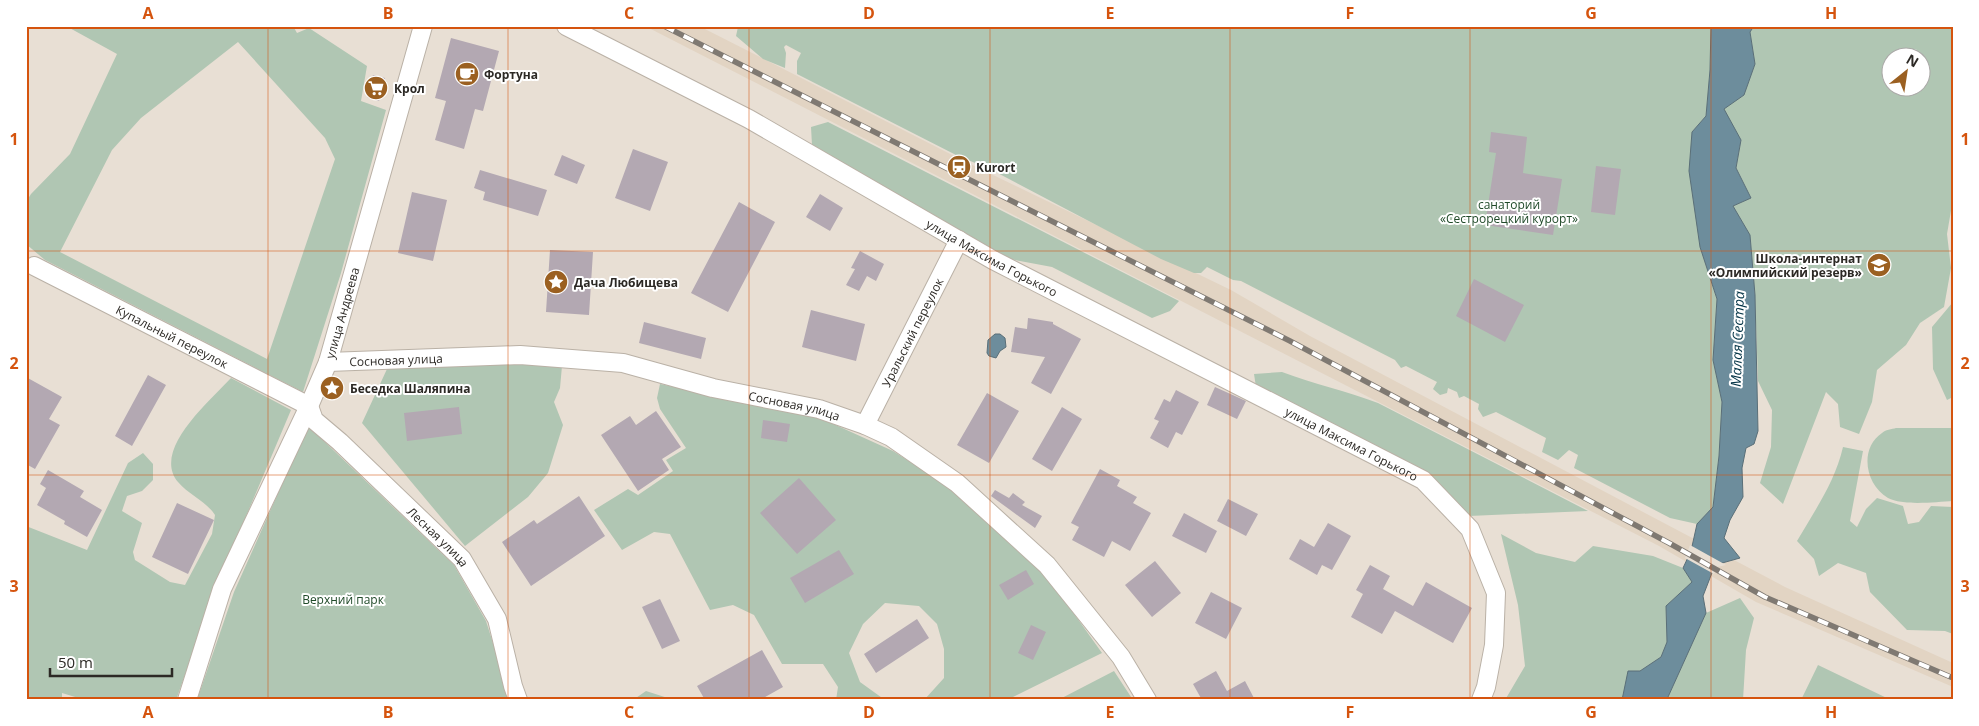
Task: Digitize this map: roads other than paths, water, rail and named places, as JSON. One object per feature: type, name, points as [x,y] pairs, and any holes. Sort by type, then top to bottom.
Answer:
[{"type":"street","name":"улица Андреева","points":[[187,700],[222,589],[328,362],[423,26]]},
{"type":"street","name":"улица Максима Горького","points":[[566,26],[749,119],[993,260],[1423,480],[1470,529],[1496,593],[1494,644],[1486,687],[1481,700]]},
{"type":"street","name":"Уральский переулок","points":[[865,425],[959,240]]},
{"type":"street","name":"Купальный переулок","points":[[34,266],[309,406]]},
{"type":"street","name":"Сосновая улица","points":[[328,362],[520,355],[623,362],[713,388],[819,410],[865,425],[891,437],[957,483],[1047,564],[1121,657],[1147,700]]},
{"type":"street","name":"Лесная улица","points":[[309,406],[314,420],[340,442],[462,559],[498,619],[518,700]]},
{"type":"water","name":"Малая Сестра","points":[[1711,26],[1754,26],[1750,32],[1755,64],[1744,95],[1724,109],[1741,140],[1736,168],[1751,198],[1733,206],[1750,235],[1755,295],[1758,431],[1754,444],[1746,448],[1742,468],[1743,497],[1730,520],[1724,538],[1740,558],[1715,565],[1703,596],[1706,613],[1668,697],[1669,700],[1622,700],[1628,671],[1640,671],[1661,657],[1667,642],[1666,606],[1692,582],[1683,568],[1691,551],[1697,524],[1713,507],[1719,456],[1722,402],[1713,360],[1717,299],[1700,247],[1689,171],[1692,132],[1706,116]]},
{"type":"water","points":[[995,334],[1000,334],[1005,338],[1006,347],[1000,351],[996,358],[989,356],[987,353],[988,340]]},
{"type":"railway","points":[[664,26],[1290,341],[1669,543],[1765,597],[1953,678]]},
{"type":"place","name":"Фортуна","points":[[467,74]]},
{"type":"place","name":"Крол","points":[[376,88]]},
{"type":"place","name":"Kurort","points":[[959,167]]},
{"type":"place","name":"Школа-интернат «Олимпийский резерв»","points":[[1879,265]]},
{"type":"place","name":"Дача Любищева","points":[[556,282]]},
{"type":"place","name":"Беседка Шаляпина","points":[[332,388]]},
{"type":"park label","name":"санаторий «Сестрорецкий курорт»","points":[[1509,211]]},
{"type":"park label","name":"Верхний парк","points":[[343,599]]}]
